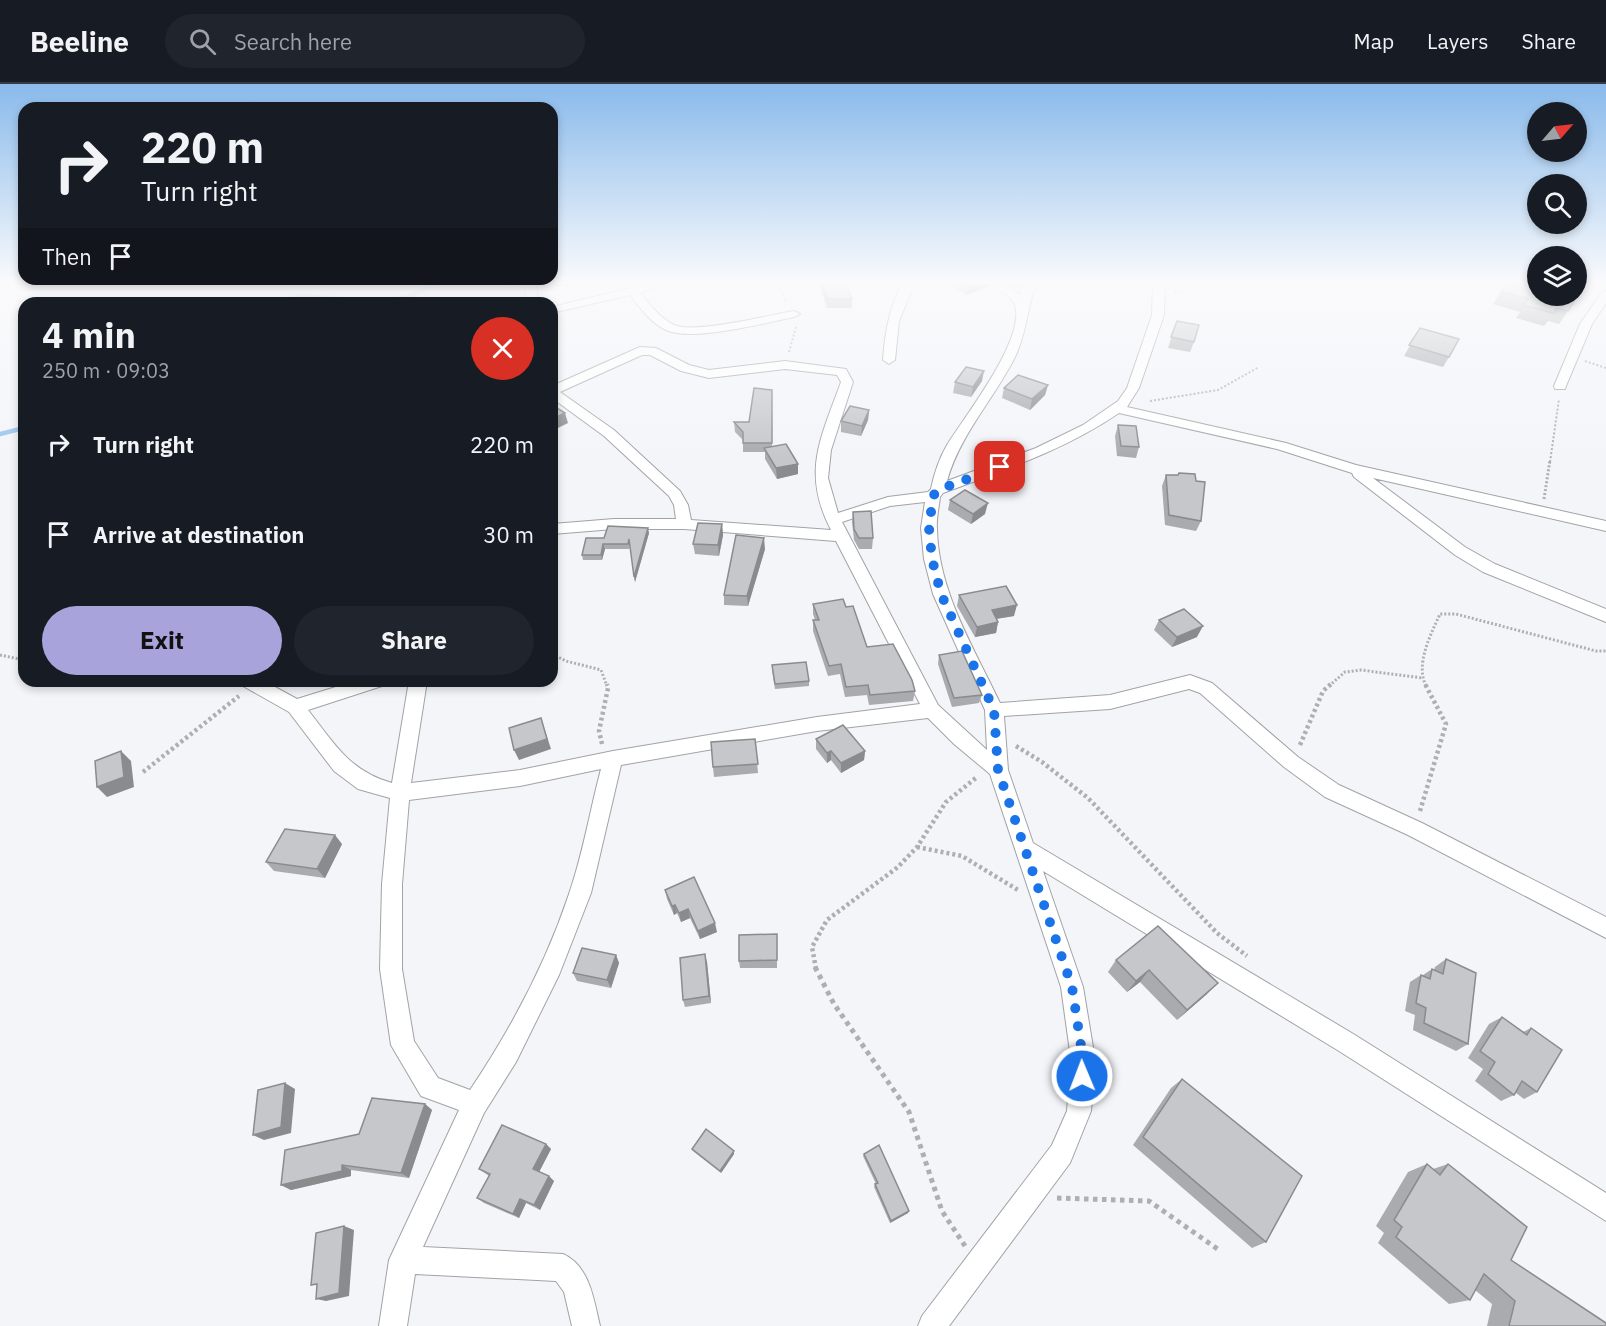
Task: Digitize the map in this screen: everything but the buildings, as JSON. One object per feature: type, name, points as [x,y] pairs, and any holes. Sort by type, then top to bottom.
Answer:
[{"type":"street","points":[[889,360],[890,342]]},
{"type":"street","points":[[932,1326],[1061,1154],[1079,1111],[1083,1059],[1072,987],[1025,849],[994,767],[994,710],[941,594],[932,559],[929,528],[941,474],[953,448],[998,376],[1015,342]]},
{"type":"street","points":[[833,520],[888,502],[935,493],[1041,452],[1088,428],[1120,406],[1133,388],[1150,342]]},
{"type":"street","points":[[1560,386],[1578,342]]},
{"type":"street","points":[[558,389],[640,351],[652,351],[685,368],[709,374],[785,364],[842,372],[847,382],[824,450],[821,477],[833,520],[932,710],[994,767]]},
{"type":"street","points":[[558,396],[609,433],[675,494],[681,505],[684,524]]},
{"type":"street","points":[[1120,406],[1281,446],[1353,469],[1606,526]]},
{"type":"street","points":[[1353,469],[1460,551],[1489,568],[1606,616]]},
{"type":"street","points":[[558,529],[614,524],[684,524],[840,536]]},
{"type":"street","points":[[994,710],[1110,702],[1190,681],[1206,688],[1291,762],[1332,791],[1415,829],[1606,928]]},
{"type":"street","points":[[260,687],[295,707],[341,765],[364,783],[400,793],[520,778],[613,759],[817,724],[932,710]]},
{"type":"street","points":[[295,707],[357,687]]},
{"type":"street","points":[[417,687],[400,793],[392,884],[392,969],[403,1045],[430,1087],[474,1104]]},
{"type":"street","points":[[393,1326],[404,1260],[474,1104],[508,1054],[548,975],[580,892],[613,759]]},
{"type":"street","points":[[1025,849],[1347,1043],[1606,1208]]},
{"type":"street","points":[[404,1260],[563,1268],[576,1286],[586,1326]]},
{"type":"path","points":[[1120,406],[1218,390],[1258,367]]},
{"type":"path","points":[[1543,510],[1560,386]]},
{"type":"path","points":[[1415,829],[1446,724],[1422,678],[1426,646],[1440,614],[1456,614],[1596,651],[1606,651]]},
{"type":"path","points":[[0,655],[18,659]]},
{"type":"path","points":[[558,657],[601,670],[608,688],[599,731],[602,746],[613,759]]},
{"type":"path","points":[[1291,762],[1308,732],[1323,691],[1345,672],[1361,670],[1422,678]]},
{"type":"path","points":[[143,772],[245,687]]},
{"type":"path","points":[[995,733],[1042,762],[1088,798],[1216,933],[1251,959]]},
{"type":"path","points":[[977,1264],[942,1211],[909,1112],[834,1004],[814,966],[812,947],[827,920],[898,867],[917,847],[946,802],[994,767]]},
{"type":"path","points":[[917,847],[962,856],[1044,907]]},
{"type":"path","points":[[1030,1195],[1066,1199],[1149,1201],[1219,1250]]},
{"type":"waterway","points":[[0,434],[18,430]]},
{"type":"route","points":[[1000,467],[938,490],[933,496],[929,528],[932,559],[941,594],[994,710],[998,770],[1072,987],[1083,1059],[1082,1076]]}]
